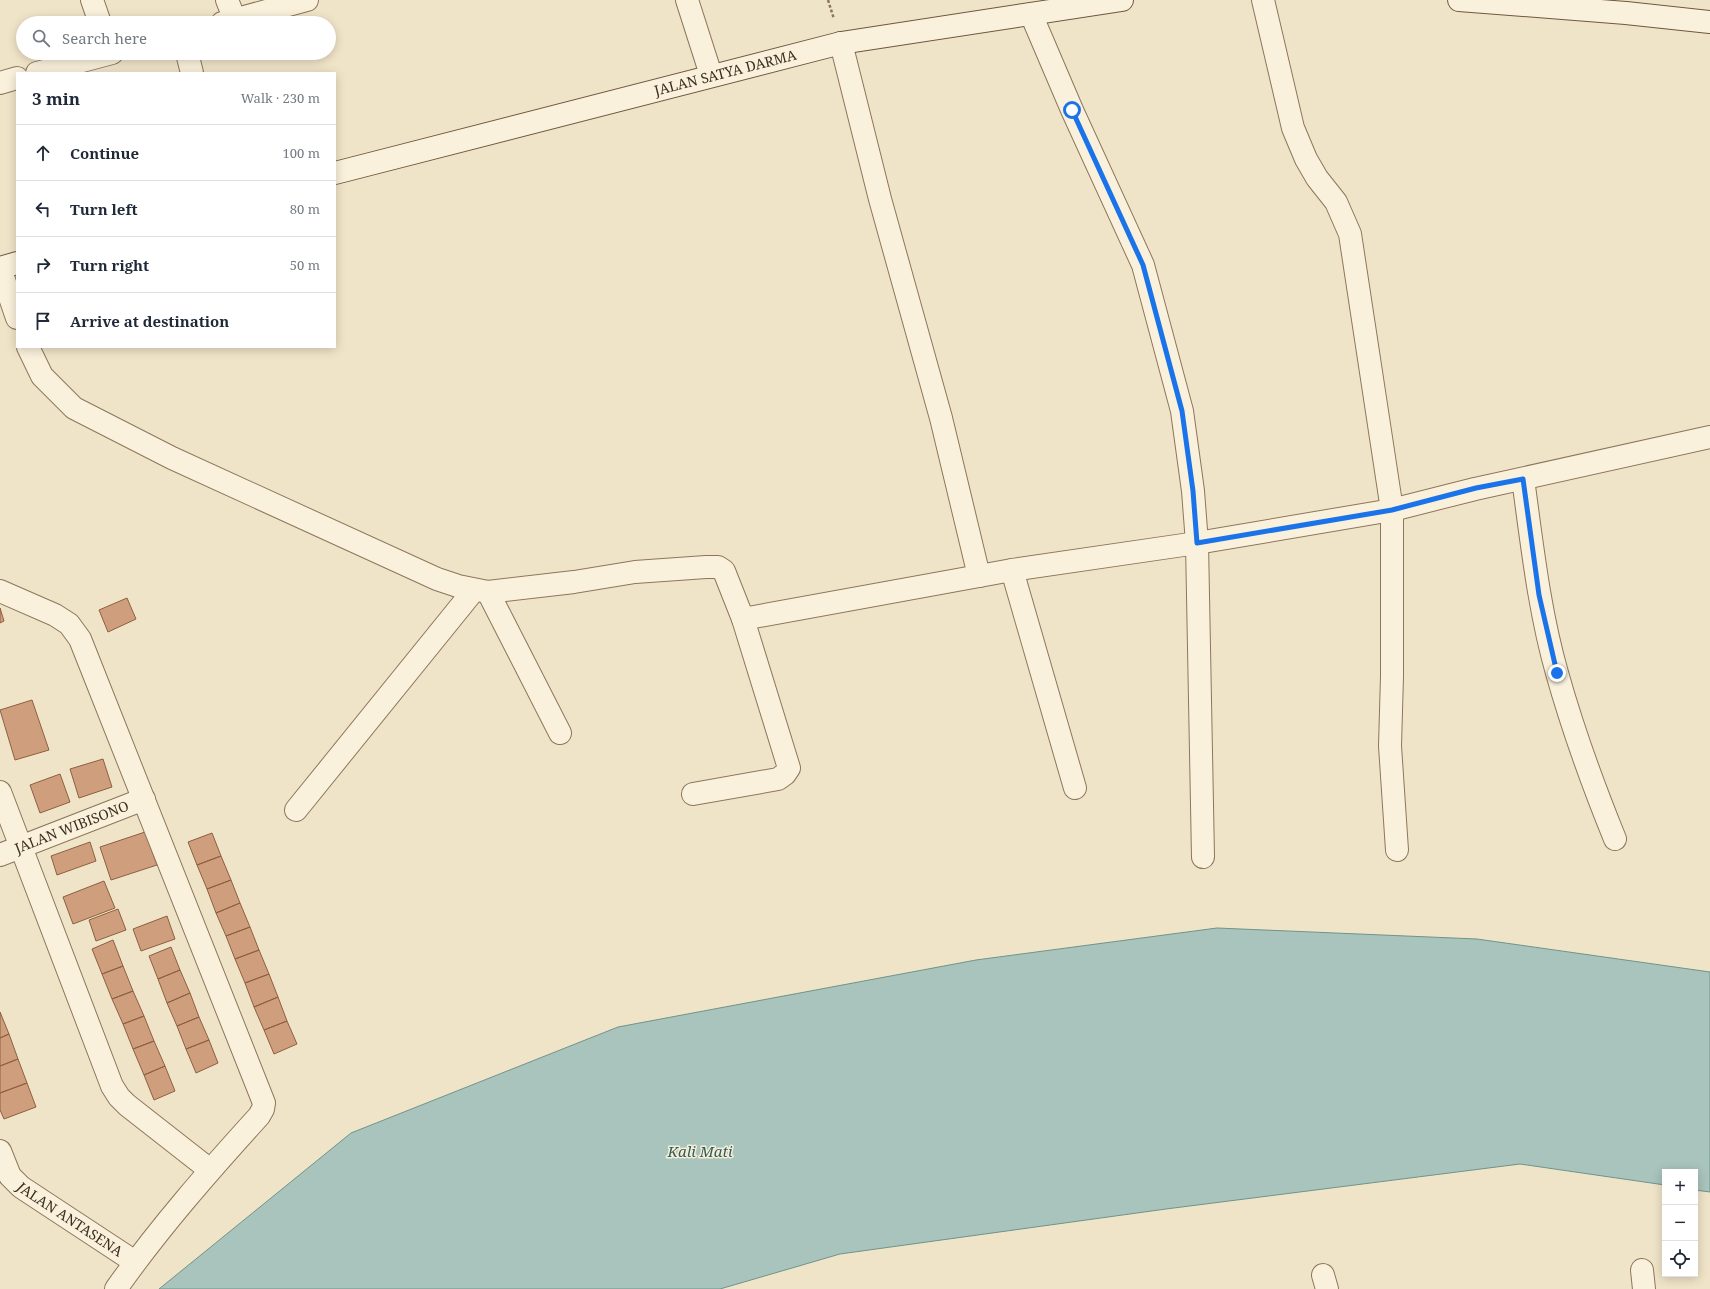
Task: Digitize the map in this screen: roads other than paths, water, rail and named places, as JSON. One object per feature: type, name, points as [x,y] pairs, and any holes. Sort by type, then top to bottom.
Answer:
[{"type":"street","points":[[92,0],[98,16]]},
{"type":"street","points":[[228,14],[307,0]]},
{"type":"street","points":[[687,0],[710,75]]},
{"type":"street","name":"JALAN SATYA DARMA","points":[[336,173],[710,75],[840,43],[1122,0]]},
{"type":"street","points":[[1263,0],[1293,128],[1306,159],[1317,178],[1336,202],[1350,234],[1392,510],[1392,676],[1390,746],[1397,850]]},
{"type":"street","points":[[1459,0],[1629,6],[1710,22]]},
{"type":"street","points":[[1031,14],[1072,110],[1143,265],[1182,411],[1193,491],[1197,543],[1203,857]]},
{"type":"street","points":[[840,43],[880,199],[941,418],[979,576]]},
{"type":"street","points":[[41,72],[86,60]]},
{"type":"street","points":[[189,60],[192,72]]},
{"type":"street","points":[[0,83],[16,78]]},
{"type":"street","points":[[16,263],[0,268],[16,315]]},
{"type":"street","points":[[28,348],[42,376],[74,408],[172,458],[437,579],[481,591],[574,582],[635,572],[706,567],[718,567],[724,571],[742,619],[789,768],[785,774],[778,779],[693,794]]},
{"type":"street","points":[[742,619],[1012,570],[1197,543],[1392,510],[1476,488],[1523,479],[1710,436]]},
{"type":"street","points":[[1523,479],[1539,595],[1557,673],[1589,774],[1615,839]]},
{"type":"street","points":[[1012,570],[1075,788]]},
{"type":"street","points":[[0,591],[55,615],[69,624],[80,639],[264,1103],[259,1116],[210,1170],[135,1262],[116,1289]]},
{"type":"street","points":[[481,591],[560,733]]},
{"type":"street","points":[[296,810],[481,591]]},
{"type":"street","points":[[0,792],[110,1079],[119,1097],[210,1170]]},
{"type":"street","name":"JALAN WIBISONO","points":[[0,855],[144,799]]},
{"type":"street","name":"JALAN ANTASENA","points":[[0,1151],[10,1176],[21,1187],[135,1262]]},
{"type":"water","name":"Kali Mati","points":[[1217,928],[1477,939],[1710,972],[1710,1192],[1698,1190],[1698,1169],[1662,1169],[1662,1185],[1520,1164],[1166,1209],[840,1254],[720,1289],[159,1289],[351,1133],[618,1027],[976,960]]}]
